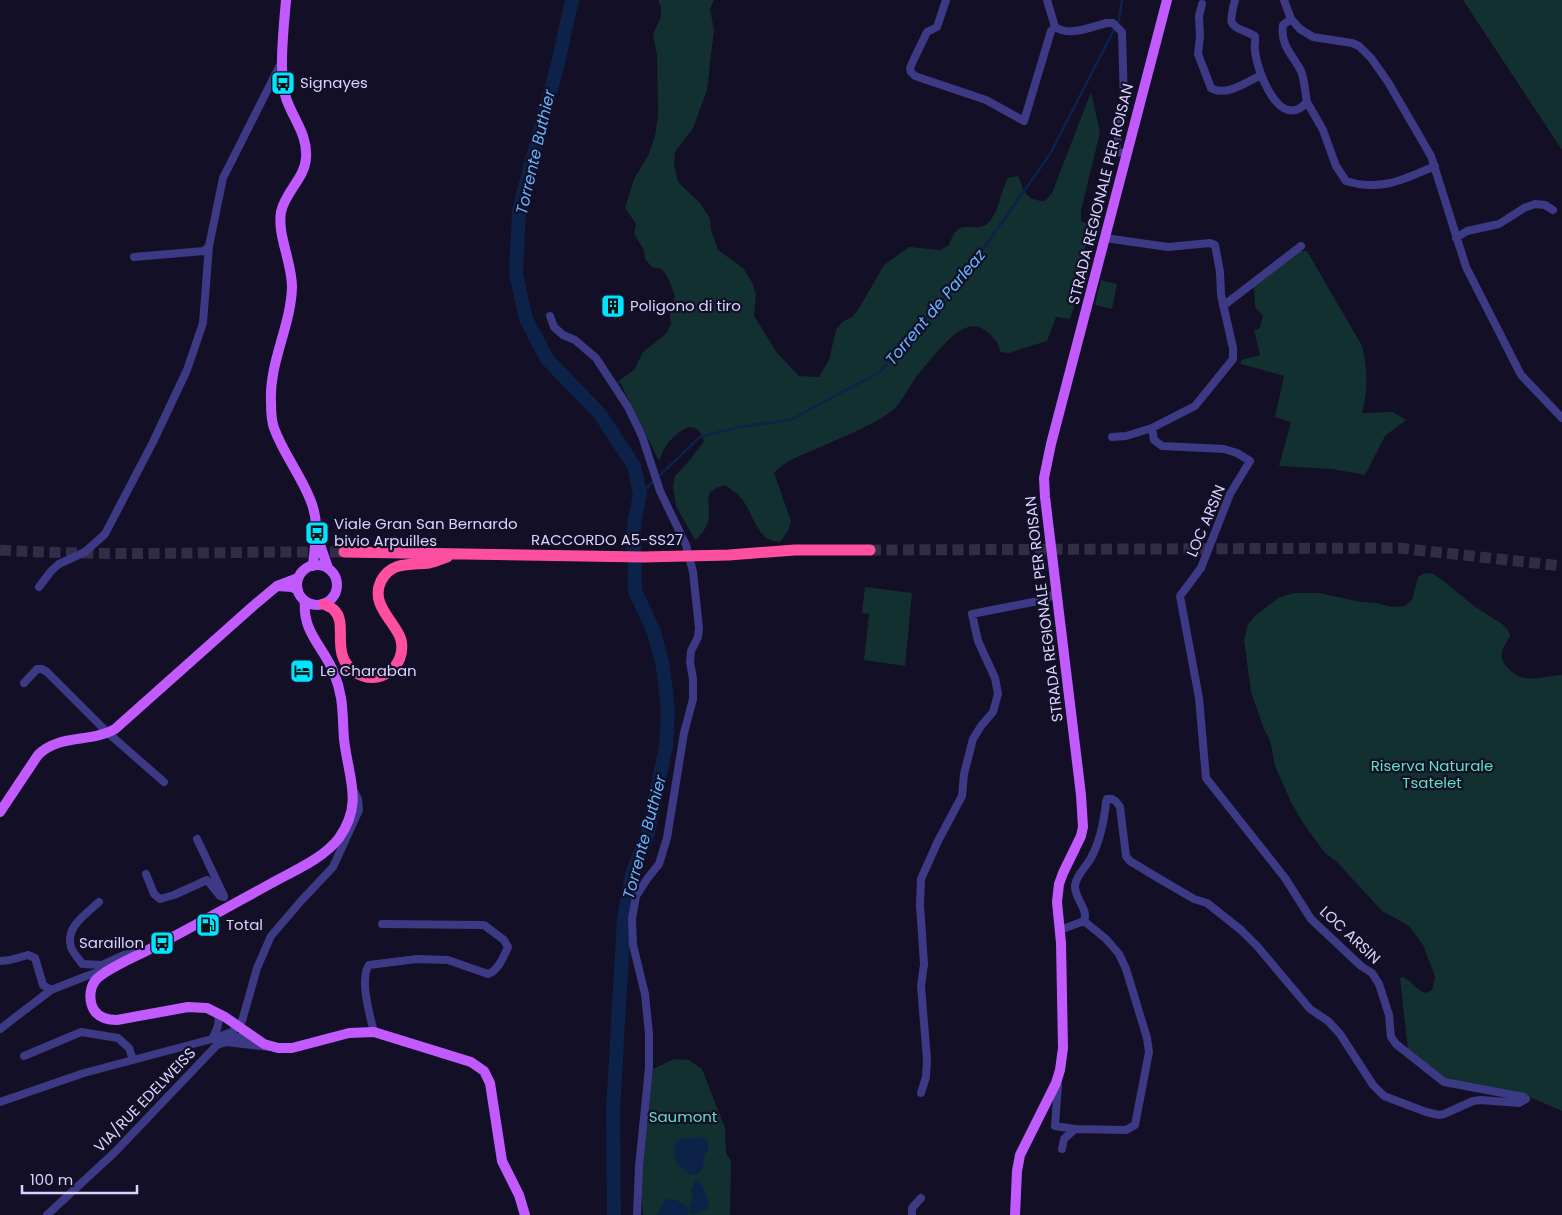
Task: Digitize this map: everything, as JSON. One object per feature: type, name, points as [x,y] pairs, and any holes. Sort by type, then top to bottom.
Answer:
[{"type":"highway","name":"RACCORDO A5-SS27","points":[[344,552],[659,557],[729,555],[795,550],[870,550]]},
{"type":"highway","points":[[320,604],[335,610],[339,620],[341,654],[347,667],[357,674],[369,678],[380,678],[398,664],[401,652],[400,639],[380,602],[379,591],[381,581],[387,573],[396,567],[405,564],[429,563],[458,554]]},
{"type":"main road","points":[[286,0],[283,83],[286,98],[305,140],[306,158],[303,170],[285,201],[280,220],[291,272],[292,293],[276,358],[271,400],[274,427],[310,500],[316,519],[317,536],[313,566]]},
{"type":"main road","name":"STRADA REGIONALE PER ROISAN","points":[[1015,1215],[1017,1171],[1020,1155],[1056,1083],[1063,1048],[1060,930],[1057,902],[1059,884],[1081,836],[1083,819],[1044,497],[1046,469],[1050,444],[1167,0]]},
{"type":"main road","points":[[310,632],[310,612],[332,598],[337,589],[335,575],[328,568],[317,536]]},
{"type":"main road","points":[[0,812],[38,755],[46,747],[56,743],[108,733],[115,729],[277,586],[298,578],[304,570],[313,566],[318,565],[328,568]]},
{"type":"main road","points":[[298,578],[298,590]]},
{"type":"main road","points":[[277,586],[290,586],[298,590],[305,601],[305,618],[310,632],[328,658],[342,693],[346,750],[354,791],[349,818],[338,839],[308,863],[227,902],[94,981],[90,993],[92,1005],[95,1012],[107,1020],[117,1020],[188,1007],[207,1008],[218,1013],[264,1044],[278,1048],[292,1048],[349,1033],[374,1032],[471,1062],[484,1071],[492,1088],[502,1161],[519,1195],[525,1215]]},
{"type":"main road","points":[[305,601],[320,604]]},
{"type":"street","points":[[946,0],[937,26],[927,32],[910,68],[911,72],[915,76],[986,100],[1024,121],[1051,31],[1055,27]]},
{"type":"street","points":[[1047,0],[1055,27],[1064,32],[1112,23],[1120,29],[1123,37],[1124,103],[1116,148],[1118,152],[1126,154]]},
{"type":"street","points":[[1235,0],[1231,16],[1232,24],[1237,29],[1255,36],[1255,52],[1261,74],[1278,106],[1287,110],[1298,110],[1307,102]]},
{"type":"street","points":[[1284,0],[1292,18],[1300,29],[1313,37],[1352,43],[1359,46],[1367,52],[1388,82],[1436,169],[1466,267],[1521,375],[1562,418]]},
{"type":"street","points":[[1202,4],[1199,16],[1200,36],[1198,54],[1211,88],[1218,91],[1231,89],[1261,74]]},
{"type":"street","points":[[1292,18],[1283,25],[1283,37],[1288,52],[1302,73],[1307,102],[1323,130],[1336,166],[1346,181],[1372,185],[1390,184],[1436,169]]},
{"type":"street","points":[[39,587],[59,564],[85,552],[105,534],[188,370],[202,323],[209,246],[223,178],[283,59]]},
{"type":"street","points":[[1456,238],[1467,231],[1498,224],[1524,208],[1535,204],[1545,205],[1553,210]]},
{"type":"street","points":[[1105,238],[1168,247],[1210,243],[1215,245],[1223,306],[1233,348],[1232,359],[1195,406],[1152,428],[1126,436],[1112,437]]},
{"type":"street","points":[[134,257],[204,251],[209,246]]},
{"type":"street","points":[[1223,306],[1301,246]]},
{"type":"street","points":[[550,316],[554,327],[596,358],[628,407],[642,436],[660,491],[686,545],[693,572],[699,628],[698,637],[691,651],[690,662],[693,679],[693,699],[684,733],[667,838],[659,864],[636,896],[632,919],[633,946],[645,994],[649,1040],[649,1068],[639,1167],[637,1215]]},
{"type":"street","name":"LOC ARSIN","points":[[1084,921],[1085,913],[1077,899],[1075,884],[1080,872],[1091,857],[1102,829],[1107,799],[1111,798],[1120,807],[1126,856],[1130,861],[1194,899],[1207,903],[1241,930],[1257,946],[1310,1009],[1328,1021],[1340,1034],[1373,1085],[1384,1096],[1439,1115],[1473,1101],[1519,1103],[1526,1099],[1517,1094],[1502,1094],[1444,1082],[1396,1044],[1391,1037],[1389,1015],[1379,984],[1372,973],[1361,966],[1310,919],[1285,878],[1206,778],[1199,698],[1180,596],[1201,568],[1230,494],[1250,461],[1237,453],[1224,449],[1162,446],[1154,440],[1152,428]]},
{"type":"street","points":[[921,1093],[927,1068],[921,986],[924,964],[921,879],[938,841],[962,796],[964,774],[973,738],[980,726],[993,712],[998,694],[995,678],[978,640],[972,614],[1044,600],[1056,593]]},
{"type":"street","points":[[24,683],[37,669],[42,669],[108,733],[164,782]]},
{"type":"street","points":[[0,1102],[84,1073],[232,1032],[242,1021],[257,968],[271,936],[333,867],[359,810],[358,799],[354,791]]},
{"type":"street","points":[[197,839],[227,902]]},
{"type":"street","points":[[146,874],[154,894],[160,899],[174,895],[207,880],[227,902]]},
{"type":"street","points":[[99,902],[71,930],[71,946],[82,964],[102,965],[124,955],[145,951]]},
{"type":"street","points":[[1056,1083],[1058,1085],[1058,1092],[1055,1126],[1075,1129],[1126,1130],[1135,1125],[1149,1052],[1147,1038],[1126,969],[1119,954],[1106,938],[1084,921],[1060,930]]},
{"type":"street","points":[[374,1032],[366,988],[366,970],[369,965],[418,959],[448,960],[488,974],[493,973],[508,947],[504,940],[484,925],[382,924]]},
{"type":"street","points":[[0,961],[28,955],[35,958],[43,985],[51,990]]},
{"type":"street","points":[[0,1029],[51,990],[84,976],[113,968]]},
{"type":"street","points":[[212,1039],[218,1030],[220,1020],[218,1013]]},
{"type":"street","points":[[24,1056],[81,1032],[118,1038],[129,1048],[133,1060]]},
{"type":"street","points":[[212,1039],[256,1038]]},
{"type":"street","name":"VIA/RUE EDELWEISS","points":[[47,1215],[115,1152],[217,1045],[226,1042],[278,1048]]},
{"type":"street","points":[[1062,1149],[1064,1139],[1075,1129]]},
{"type":"street","points":[[912,1215],[912,1208],[921,1198]]},
{"type":"green space","points":[[658,0],[714,0],[710,9],[714,30],[707,90],[693,128],[675,152],[674,163],[678,182],[701,204],[710,219],[711,230],[718,250],[743,268],[748,276],[756,295],[754,316],[777,353],[799,376],[819,377],[829,360],[836,330],[842,322],[852,317],[858,310],[884,265],[909,247],[940,250],[949,245],[953,235],[963,227],[984,226],[995,212],[1008,178],[1018,176],[1030,197],[1039,201],[1045,201],[1052,193],[1091,92],[1100,132],[1081,211],[1081,221],[1092,226],[1086,240],[1082,281],[1070,319],[1056,317],[1047,341],[1009,353],[1000,352],[999,345],[986,331],[971,326],[963,329],[948,340],[931,359],[893,410],[863,428],[783,465],[774,473],[791,521],[788,531],[780,542],[771,540],[760,531],[745,503],[725,485],[718,487],[710,493],[707,524],[695,540],[676,506],[673,486],[675,476],[704,441],[701,434],[693,427],[678,433],[668,443],[659,461],[621,384],[617,382],[634,370],[643,352],[667,333],[671,324],[670,315],[675,296],[668,278],[662,269],[652,267],[645,259],[644,250],[634,234],[636,224],[625,208],[634,179],[649,154],[655,136],[658,115],[657,55],[653,34],[661,17],[661,7]]},
{"type":"green space","points":[[1463,0],[1562,0],[1562,150]]},
{"type":"green space","points":[[1298,251],[1307,251],[1362,346],[1366,379],[1362,413],[1393,412],[1406,420],[1385,436],[1365,475],[1332,469],[1279,466],[1291,422],[1275,417],[1284,376],[1241,364],[1241,360],[1260,355],[1254,330],[1259,329],[1263,316],[1255,307],[1254,286]]},
{"type":"green space","points":[[1101,280],[1117,284],[1112,309],[1095,305]]},
{"type":"green space","name":"Riserva Naturale Tsatelet","points":[[1425,573],[1433,574],[1441,579],[1508,630],[1510,636],[1503,648],[1502,659],[1513,673],[1526,678],[1562,675],[1562,1111],[1532,1098],[1445,1080],[1408,1050],[1400,978],[1403,977],[1425,993],[1432,990],[1435,978],[1423,945],[1409,926],[1382,911],[1337,862],[1325,853],[1303,823],[1291,802],[1275,766],[1270,740],[1264,729],[1251,692],[1244,640],[1248,624],[1256,615],[1278,598],[1294,593],[1319,593],[1391,607],[1405,606],[1412,600],[1418,577]]},
{"type":"green space","points":[[865,587],[912,593],[905,666],[864,660],[869,614],[862,613]]},
{"type":"green space","name":"Saumont","points":[[674,1059],[689,1060],[702,1069],[725,1128],[726,1153],[731,1161],[730,1215],[643,1215],[641,1186],[653,1069]]},
{"type":"water","points":[[700,1136],[708,1141],[708,1152],[705,1153],[701,1171],[690,1175],[676,1161],[675,1145],[681,1139]]},
{"type":"water","points":[[696,1179],[704,1190],[709,1203],[708,1209],[692,1215],[689,1211],[687,1215],[657,1215],[662,1204],[668,1199],[678,1201],[689,1209],[693,1198],[691,1191]]},
{"type":"waterway","name":"Torrente Buthier","points":[[572,0],[558,63],[519,210],[516,274],[526,319],[547,359],[600,414],[634,466],[640,494],[634,524],[635,591],[654,632],[663,667],[668,710],[666,746],[648,833],[632,874],[624,918],[613,1110],[614,1215]]},
{"type":"waterway","name":"Torrent de Parleaz","points":[[640,494],[700,437],[739,427],[790,420],[880,372],[974,262],[1050,154],[1119,20],[1122,0]]},
{"type":"tunnel","points":[[870,550],[1399,548],[1562,566]]},
{"type":"tunnel","points":[[0,550],[129,553],[344,552]]},
{"type":"place","name":"Signayes","points":[[283,83]]},
{"type":"place","name":"Poligono di tiro","points":[[613,306]]},
{"type":"place","name":"Viale Gran San Bernardo bivio Arpuilles","points":[[317,533]]},
{"type":"place","name":"Le Charaban","points":[[302,671]]},
{"type":"place","name":"Total","points":[[208,925]]},
{"type":"place","name":"Saraillon","points":[[162,943]]}]
